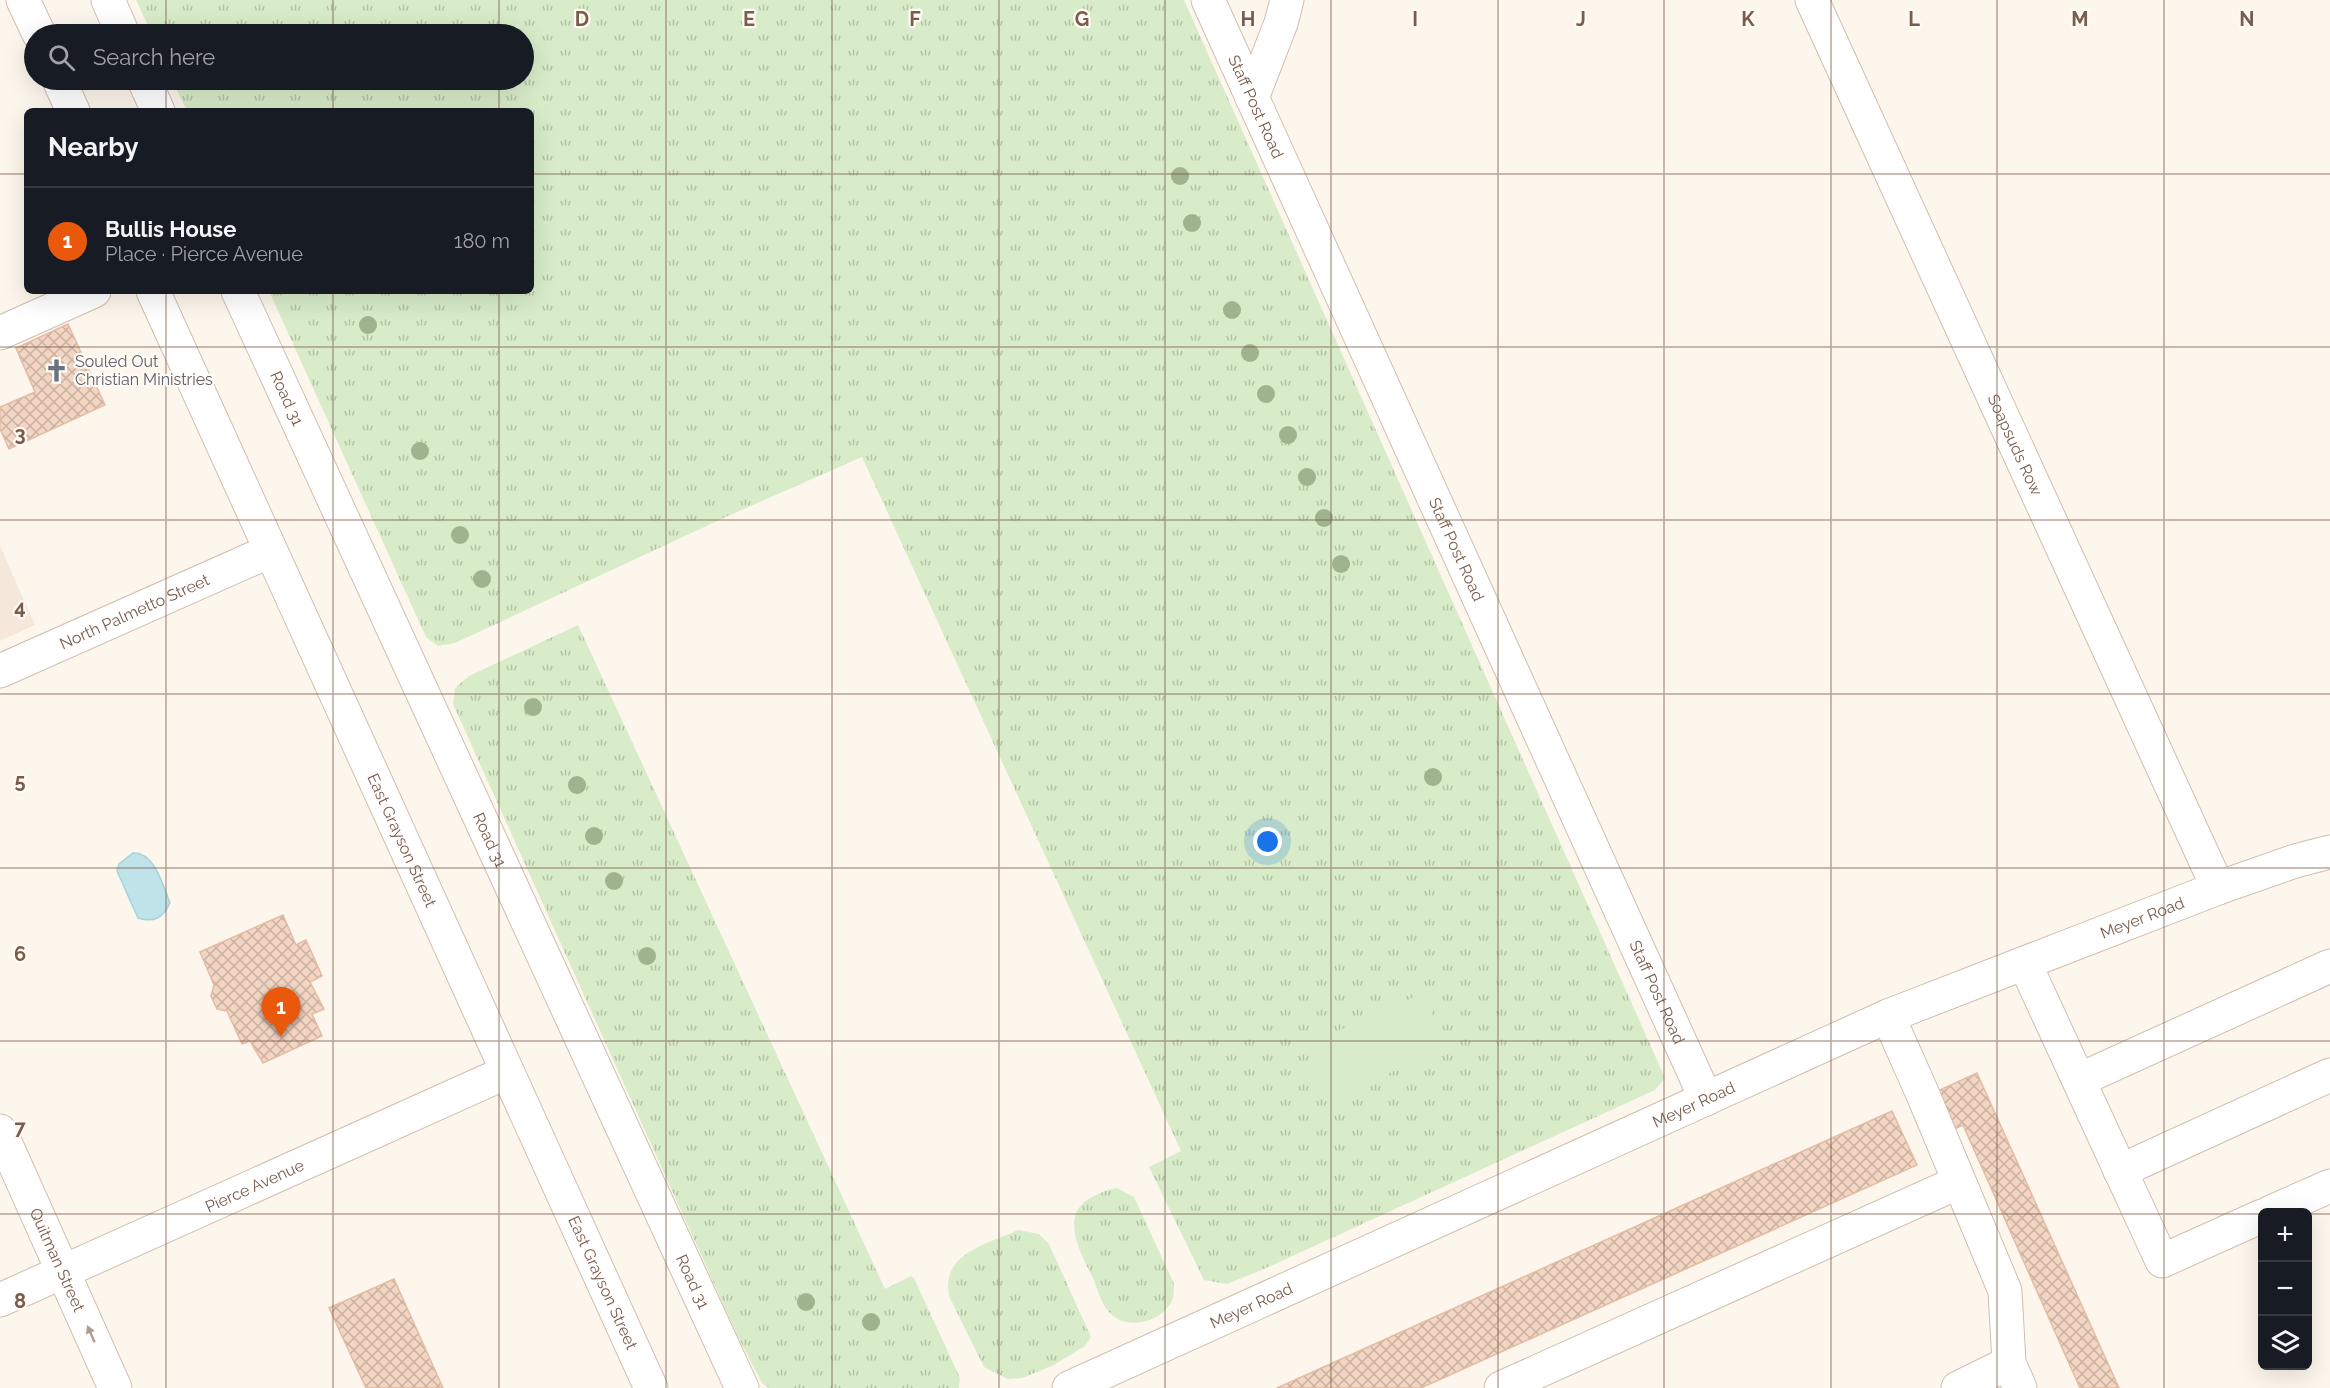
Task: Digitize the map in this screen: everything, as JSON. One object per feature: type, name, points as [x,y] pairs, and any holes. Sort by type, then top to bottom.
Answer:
[{"type":"street","points":[[23,0],[34,24]]},
{"type":"street","points":[[108,0],[119,24]]},
{"type":"street","name":"Staff Post Road","points":[[1208,0],[1706,1099]]},
{"type":"street","points":[[1252,98],[1281,23],[1287,0]]},
{"type":"street","name":"Soapsuds Row","points":[[1812,0],[2218,888]]},
{"type":"street","points":[[64,90],[72,108]]},
{"type":"street","points":[[149,90],[157,108]]},
{"type":"street","points":[[0,333],[87,294]]},
{"type":"street","name":"East Grayson Street","points":[[154,294],[651,1388]]},
{"type":"street","name":"Road 31","points":[[239,294],[742,1388]]},
{"type":"street","name":"North Palmetto Street","points":[[0,671],[270,551]]},
{"type":"street","name":"Meyer Road","points":[[1069,1388],[1888,1016],[2218,888],[2295,861],[2330,852]]},
{"type":"street","points":[[2025,964],[2162,1261],[2258,1218]]},
{"type":"street","points":[[2079,1080],[2330,966]]},
{"type":"street","points":[[1888,1016],[2005,1291],[2014,1376],[1958,1388]]},
{"type":"street","name":"Pierce Avenue","points":[[0,1300],[507,1072]]},
{"type":"street","points":[[2121,1171],[2330,1075]]},
{"type":"street","name":"Quitman Street","points":[[0,1131],[115,1388]]},
{"type":"street","points":[[1501,1388],[1959,1182]]},
{"type":"street","points":[[2280,1208],[2330,1186]]},
{"type":"shaded area","points":[[0,546],[35,625],[0,641]]},
{"type":"green space","points":[[136,0],[1184,0],[1665,1078],[1655,1090],[1264,1269],[1227,1284],[1204,1280],[1149,1167],[1181,1151],[862,457],[728,516],[455,643],[438,646],[426,637],[270,294],[534,294],[534,108],[186,108],[177,90],[534,90],[534,24],[147,24]]},
{"type":"green space","points":[[578,625],[885,1289],[911,1276],[914,1278],[960,1378],[959,1388],[769,1388],[762,1383],[737,1335],[453,704],[455,688],[469,676]]},
{"type":"green space","points":[[1423,993],[1447,1047],[1329,1100],[1304,1046]]},
{"type":"green space","points":[[1117,1188],[1134,1197],[1174,1284],[1173,1298],[1168,1307],[1153,1319],[1144,1322],[1124,1321],[1108,1311],[1101,1300],[1075,1235],[1076,1213],[1082,1204],[1098,1194]]},
{"type":"green space","points":[[1018,1230],[1039,1234],[1049,1244],[1091,1337],[1085,1346],[1052,1366],[1022,1378],[1008,1379],[984,1367],[949,1296],[948,1281],[952,1270],[968,1252]]},
{"type":"water","points":[[133,853],[141,854],[153,864],[170,903],[157,918],[149,920],[138,918],[117,871],[119,864]]},
{"type":"building","name":"Souled Out Christian Ministries","points":[[68,324],[105,405],[9,449],[0,429],[0,407],[35,392],[16,348]]},
{"type":"building","points":[[283,915],[296,945],[306,940],[322,976],[310,982],[324,1009],[312,1014],[322,1036],[263,1063],[250,1041],[242,1044],[227,1011],[217,1009],[211,996],[214,985],[200,952]]},
{"type":"building","points":[[1977,1073],[2119,1388],[2080,1388],[1963,1125],[1950,1131],[1933,1093]]},
{"type":"building","points":[[1892,1111],[1917,1165],[1421,1388],[1277,1388]]},
{"type":"building","points":[[394,1279],[443,1388],[366,1388],[329,1308]]},
{"type":"place","name":"Souled Out Christian Ministries","points":[[57,370]]},
{"type":"place","name":"Bullis House","points":[[281,1037]]}]
